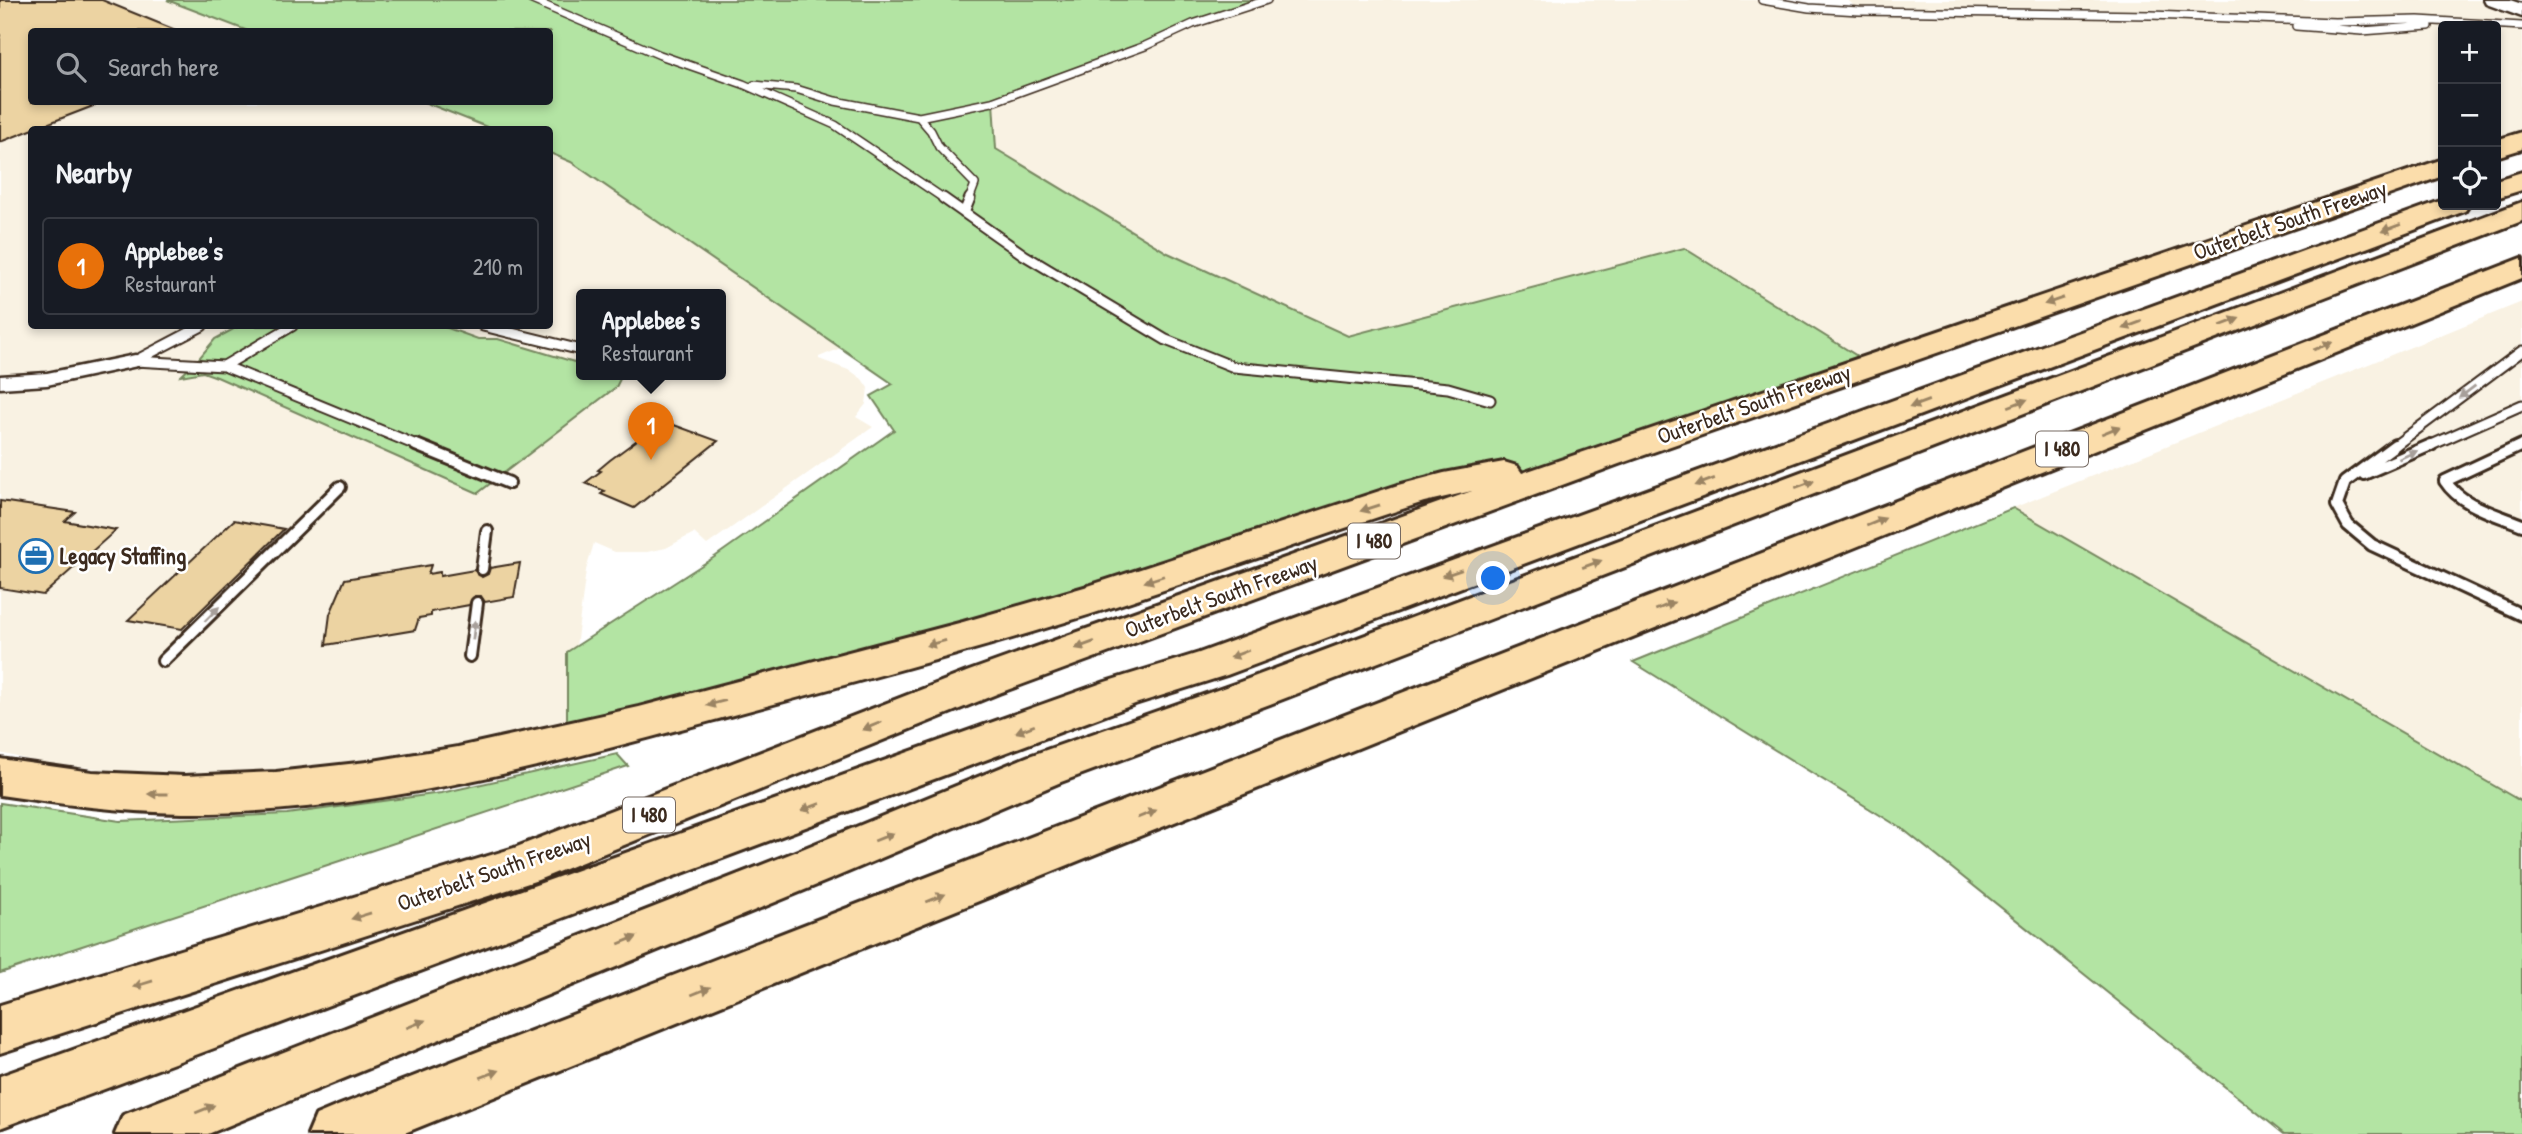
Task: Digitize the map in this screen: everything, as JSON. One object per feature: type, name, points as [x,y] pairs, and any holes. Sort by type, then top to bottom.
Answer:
[{"type":"highway","points":[[2501,147],[2522,140]]},
{"type":"highway","name":"Outerbelt South Freeway","points":[[0,1029],[521,866],[1447,498],[1605,456],[2438,169]]},
{"type":"highway","points":[[2501,188],[2522,180]]},
{"type":"highway","points":[[142,1134],[799,871],[1045,769],[1255,693],[1522,569],[2442,210]]},
{"type":"highway","points":[[0,1102],[1119,693],[1522,569],[2522,211]]},
{"type":"highway","name":"I 480","points":[[335,1134],[2522,267]]},
{"type":"highway","points":[[0,777],[59,788],[144,794],[227,794],[306,790],[448,768],[613,731],[990,628],[1447,498]]},
{"type":"street","points":[[0,382],[83,373],[135,361]]},
{"type":"lane","points":[[532,0],[660,55],[743,84],[835,125],[891,160],[1024,255],[1166,340],[1234,367],[1448,388],[1490,400]]},
{"type":"lane","points":[[743,84],[796,89],[847,104],[919,117],[992,102],[1145,46],[1193,24],[1267,0]]},
{"type":"lane","points":[[1762,0],[1809,8],[1859,11],[2259,18],[2329,32],[2396,31],[2456,22],[2522,26]]},
{"type":"lane","points":[[919,117],[931,131],[939,147],[975,184],[964,213]]},
{"type":"lane","points":[[135,361],[196,329]]},
{"type":"lane","points":[[224,366],[287,329]]},
{"type":"lane","points":[[496,329],[576,348]]},
{"type":"lane","points":[[2522,351],[2345,482],[2337,505],[2348,525],[2372,545],[2522,615]]},
{"type":"lane","points":[[135,361],[224,366],[509,483]]},
{"type":"lane","points":[[2345,482],[2522,405]]},
{"type":"lane","points":[[2522,445],[2445,481],[2448,488],[2458,496],[2522,525]]},
{"type":"lane","points":[[163,662],[340,486]]},
{"type":"lane","points":[[482,569],[486,531]]},
{"type":"lane","points":[[470,656],[477,603]]},
{"type":"shaded area","points":[[0,0],[167,0],[240,28],[28,28],[28,105],[432,105],[484,126],[28,126],[28,329],[553,329],[553,154],[571,162],[841,348],[819,359],[851,371],[862,379],[868,388],[866,404],[856,417],[873,427],[707,545],[694,533],[666,548],[647,552],[615,552],[594,543],[586,570],[576,647],[567,652],[567,724],[474,746],[305,771],[166,775],[47,764],[0,753]]},
{"type":"shaded area","points":[[1267,0],[1762,0],[1858,10],[1848,0],[2493,0],[2522,11],[2522,139],[2501,146],[2501,21],[2438,21],[2438,169],[1870,364],[1684,248],[1349,336],[1168,253],[996,149],[992,102],[1171,33]]},
{"type":"shaded area","points":[[2522,302],[2522,802],[2013,508]]},
{"type":"green space","points":[[167,0],[1267,0],[993,102],[996,149],[1168,253],[1348,336],[1684,248],[1870,364],[1606,456],[1435,487],[567,742],[567,652],[716,556],[894,430],[871,396],[893,384],[571,162],[553,154],[553,126],[484,126],[432,105],[553,105],[553,28],[240,28]]},
{"type":"green space","points":[[233,329],[450,329],[478,339],[498,339],[576,362],[576,380],[620,380],[616,387],[478,493],[217,377],[203,372],[181,376],[215,339]]},
{"type":"green space","points":[[2013,508],[2522,802],[2522,1134],[2284,1134],[1904,830],[1633,662]]},
{"type":"green space","points":[[617,754],[628,766],[0,973],[0,803],[120,821],[287,814],[441,793]]},
{"type":"building","points":[[0,0],[102,0],[171,28],[28,28],[28,105],[96,105],[41,126],[28,126],[28,131],[0,142]]},
{"type":"building","points":[[663,421],[718,441],[634,508],[601,494],[605,491],[585,483],[610,460]]},
{"type":"building","points":[[0,501],[75,512],[65,521],[116,530],[43,595],[0,588]]},
{"type":"building","points":[[234,520],[284,529],[182,629],[128,620]]},
{"type":"building","points":[[520,563],[514,597],[485,602],[481,596],[475,596],[469,605],[431,612],[431,616],[419,618],[415,630],[326,645],[330,614],[345,579],[431,565],[428,574],[440,572],[440,576],[474,570],[482,577],[488,574],[490,568]]},
{"type":"place","name":"Applebee's","points":[[651,460]]},
{"type":"place","name":"Legacy Staffing","points":[[36,556]]}]
